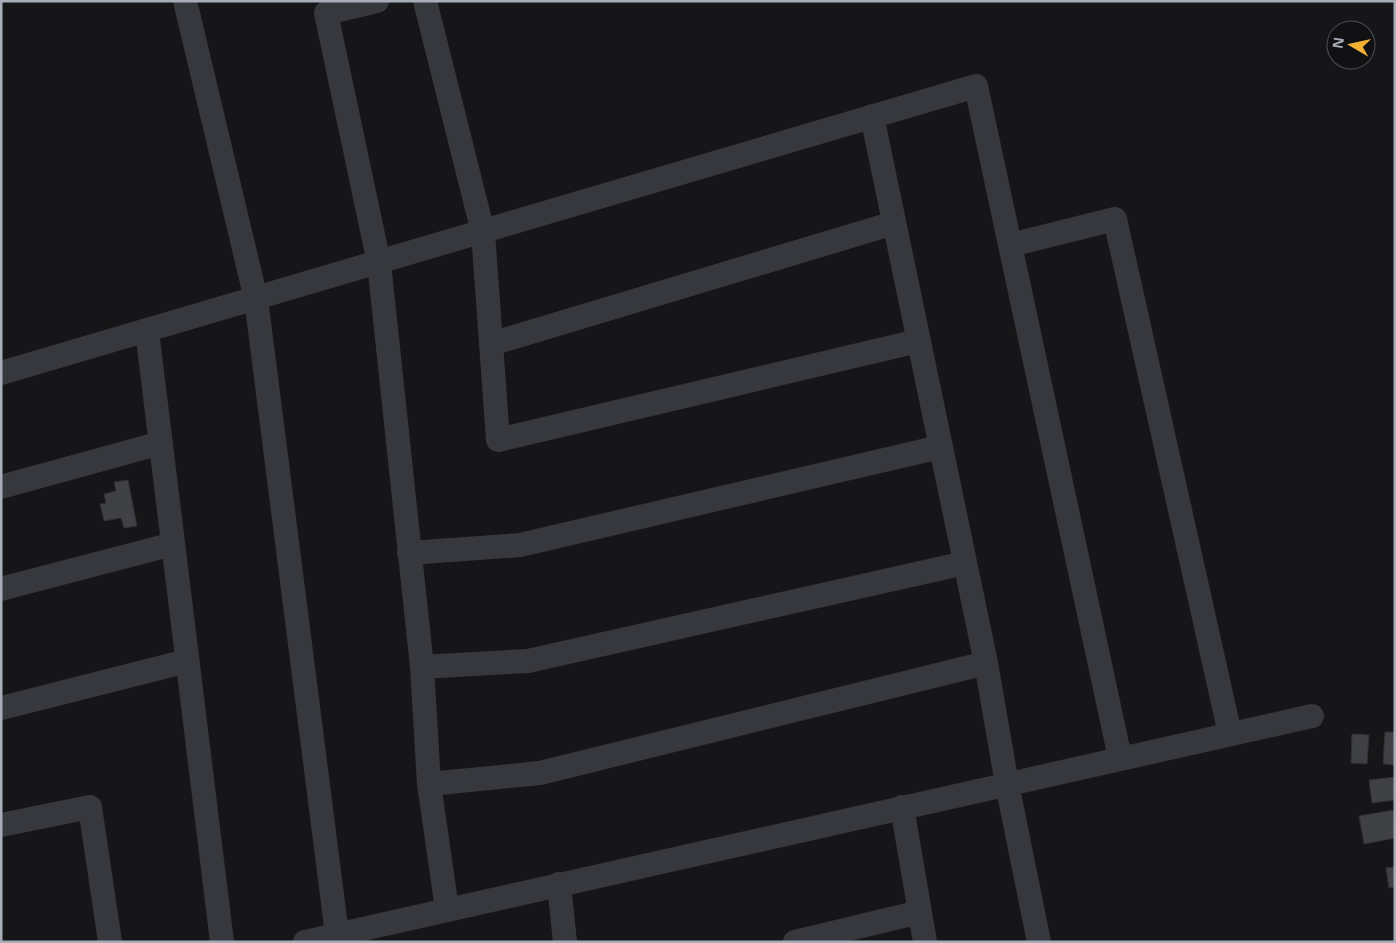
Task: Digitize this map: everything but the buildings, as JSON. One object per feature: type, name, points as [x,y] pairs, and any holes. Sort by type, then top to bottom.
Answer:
[{"type":"street","points":[[185,1],[256,299],[337,938]]},
{"type":"street","points":[[377,1],[326,13],[378,263],[422,667],[429,784],[447,909]]},
{"type":"street","points":[[425,1],[483,232],[498,440],[918,341]]},
{"type":"street","points":[[1,373],[976,86],[1120,758]]},
{"type":"street","points":[[872,116],[986,663],[1039,942]]},
{"type":"street","points":[[1010,245],[1115,219],[1230,734]]},
{"type":"street","points":[[491,344],[894,223]]},
{"type":"street","points":[[147,331],[222,942]]},
{"type":"street","points":[[1,487],[161,443]]},
{"type":"street","points":[[409,553],[520,545],[940,447]]},
{"type":"street","points":[[1,589],[173,544]]},
{"type":"street","points":[[422,667],[528,662],[965,563]]},
{"type":"street","points":[[1,708],[187,661]]},
{"type":"street","points":[[429,784],[540,773],[986,663]]},
{"type":"street","points":[[305,942],[337,938],[447,909],[1312,716]]},
{"type":"street","points":[[1,825],[90,807],[110,942]]},
{"type":"street","points":[[902,807],[925,942]]},
{"type":"street","points":[[559,884],[566,942]]},
{"type":"street","points":[[795,942],[920,912]]}]
